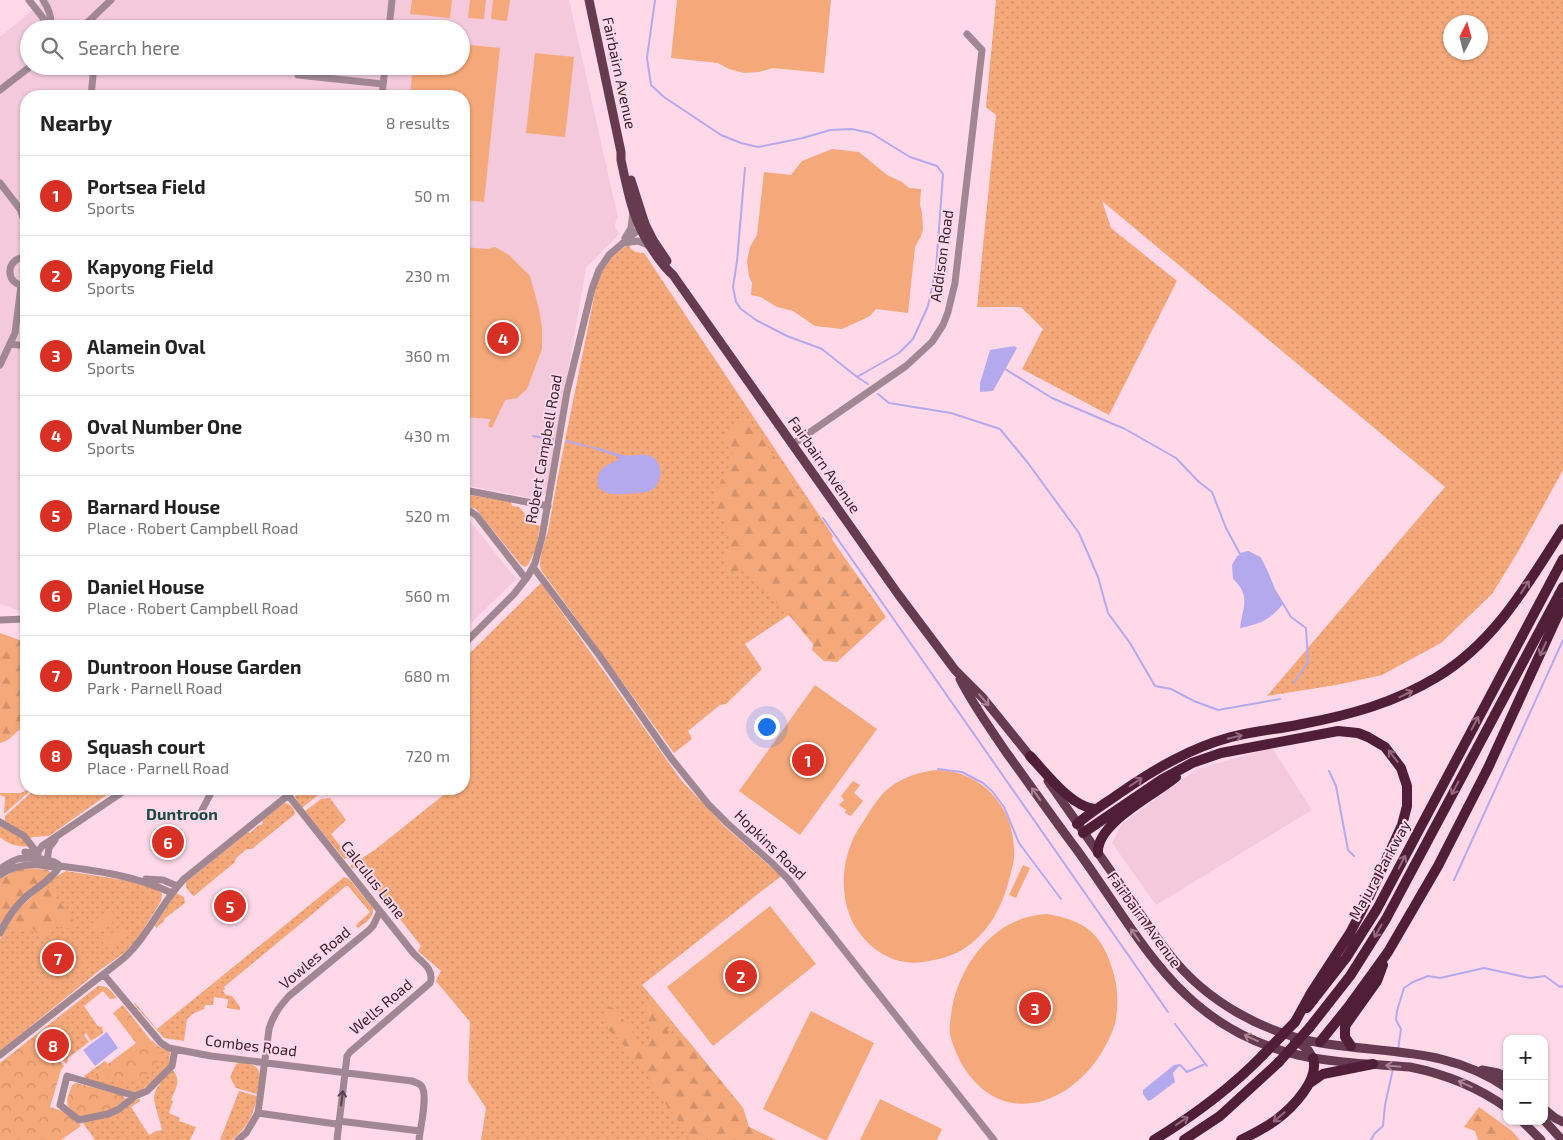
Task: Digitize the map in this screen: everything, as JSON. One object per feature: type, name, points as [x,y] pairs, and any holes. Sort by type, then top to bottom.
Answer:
[{"type":"highway","points":[[1080,828],[1095,810],[1156,768],[1189,752],[1232,737],[1361,712],[1387,703],[1438,677],[1473,650],[1494,629],[1512,607],[1563,529]]},
{"type":"highway","name":"Majura Parkway","points":[[1154,1140],[1210,1102],[1242,1077],[1295,1022],[1346,958],[1377,909],[1563,558]]},
{"type":"highway","name":"Majura Parkway","points":[[1184,1140],[1220,1116],[1279,1062],[1310,1028],[1350,976],[1386,919],[1563,587]]},
{"type":"highway","points":[[1320,1042],[1388,952],[1428,883],[1467,812],[1563,604]]},
{"type":"highway","points":[[1080,828],[1192,763],[1237,749],[1338,731],[1358,734],[1376,741],[1391,753],[1403,772],[1407,786],[1407,806],[1402,825],[1369,898],[1350,933],[1311,993],[1295,1022]]},
{"type":"highway","points":[[1030,756],[1068,795],[1085,808],[1095,810]]},
{"type":"highway","points":[[1098,853],[1100,841],[1115,820],[1168,784],[1192,763]]},
{"type":"highway","points":[[1352,1046],[1345,1037],[1346,1026],[1377,981],[1388,952]]},
{"type":"highway","points":[[1309,1083],[1314,1066],[1312,1055]]},
{"type":"highway","points":[[1241,1140],[1276,1120],[1291,1106],[1309,1083],[1324,1074],[1375,1064]]},
{"type":"main road","name":"Fairbairn Avenue","points":[[589,0],[622,152],[626,160],[642,227],[654,240],[672,268],[673,275]]},
{"type":"main road","name":"Fairbairn Avenue","points":[[622,152],[621,160],[633,212],[650,246],[667,270],[673,275],[898,594],[955,670],[983,698],[1030,756],[1170,956],[1212,997],[1233,1010],[1287,1034],[1320,1042],[1434,1056],[1467,1067],[1503,1086]]},
{"type":"main road","name":"Fairbairn Avenue","points":[[955,670],[972,702],[1146,950],[1164,974],[1181,992],[1205,1012],[1229,1027],[1267,1045],[1297,1054],[1425,1070],[1456,1080],[1491,1097],[1503,1105]]},
{"type":"main road","points":[[1064,833],[1080,828]]},
{"type":"main road","points":[[1071,842],[1080,828]]},
{"type":"main road","points":[[1287,1034],[1305,1047],[1312,1055],[1320,1042]]},
{"type":"main road","points":[[1467,1067],[1494,1072],[1503,1076]]},
{"type":"main road","points":[[1548,1112],[1563,1122]]},
{"type":"main road","points":[[1548,1124],[1562,1140]]},
{"type":"main road","points":[[1526,1125],[1541,1140]]},
{"type":"street","points":[[44,0],[52,20]]},
{"type":"street","points":[[94,20],[111,0]]},
{"type":"street","points":[[390,20],[392,0]]},
{"type":"street","points":[[29,1],[44,20]]},
{"type":"street","name":"Addison Road","points":[[793,444],[906,366],[932,342],[943,325],[955,283],[982,50],[966,34]]},
{"type":"street","points":[[0,90],[20,75]]},
{"type":"street","points":[[92,90],[93,75]]},
{"type":"street","points":[[298,75],[383,84]]},
{"type":"street","points":[[382,90],[384,75]]},
{"type":"street","points":[[0,183],[20,209]]},
{"type":"street","name":"Robert Campbell Road","points":[[622,243],[631,228],[633,212]]},
{"type":"street","name":"Robert Campbell Road","points":[[470,638],[506,602],[526,579],[532,567],[541,543],[567,392],[592,289],[599,270],[609,255],[642,227]]},
{"type":"street","points":[[622,243],[638,241],[650,246]]},
{"type":"street","points":[[20,258],[12,264],[10,270],[12,279],[20,284]]},
{"type":"street","points":[[0,365],[10,344],[20,306]]},
{"type":"street","points":[[10,344],[20,345]]},
{"type":"street","points":[[470,491],[548,506]]},
{"type":"street","points":[[470,511],[477,516],[526,579]]},
{"type":"street","name":"Hopkins Road","points":[[532,567],[599,655],[671,758],[708,804],[727,824],[788,878],[994,1140]]},
{"type":"street","points":[[0,620],[20,620]]},
{"type":"street","points":[[41,859],[42,846],[118,795]]},
{"type":"street","points":[[200,814],[210,795]]},
{"type":"street","points":[[0,1056],[124,958],[136,946],[177,886],[199,866],[288,795]]},
{"type":"street","name":"Calculus Lane","points":[[288,795],[414,954],[430,970],[432,979],[430,983]]},
{"type":"street","points":[[0,822],[24,836],[41,859]]},
{"type":"street","points":[[0,875],[16,867],[41,859],[57,837]]},
{"type":"street","points":[[25,852],[41,859],[52,867],[60,866],[94,870],[138,879],[159,880],[177,886]]},
{"type":"street","points":[[0,869],[19,859],[41,859]]},
{"type":"street","points":[[0,933],[6,920],[18,904],[52,876],[60,866]]},
{"type":"street","points":[[138,879],[172,892]]},
{"type":"street","name":"Vowles Road","points":[[238,1140],[246,1133],[258,1113],[270,1029],[272,1020],[280,1006],[373,926],[380,911]]},
{"type":"street","name":"Combes Road","points":[[104,975],[161,1043],[169,1048],[211,1056],[412,1081],[420,1084],[424,1089],[420,1131]]},
{"type":"street","name":"Wells Road","points":[[337,1140],[348,1056],[353,1048],[430,983]]},
{"type":"street","points":[[135,1096],[67,1076],[60,1104],[79,1120],[119,1109],[135,1096],[147,1090],[172,1066],[175,1049]]},
{"type":"street","points":[[258,1113],[336,1124],[340,1120],[420,1131],[419,1140]]},
{"type":"shaded area","points":[[45,0],[569,0],[618,218],[615,227],[619,234],[586,268],[547,491],[542,497],[537,499],[470,486],[470,90],[20,90],[20,611],[0,604],[0,37],[20,21],[20,75],[470,75],[470,20],[21,20]]},
{"type":"shaded area","points":[[1014,346],[1017,348],[993,391],[980,392],[980,383],[990,350]]},
{"type":"shaded area","points":[[586,446],[623,455],[650,456],[655,459],[660,468],[658,484],[650,491],[631,494],[610,494],[604,492],[598,487],[599,473],[602,469],[618,460],[618,457]]},
{"type":"shaded area","points":[[470,521],[516,579],[470,624]]},
{"type":"shaded area","points":[[1248,552],[1260,558],[1283,604],[1274,614],[1264,620],[1240,628],[1244,596],[1239,585],[1233,579],[1232,565],[1237,556]]},
{"type":"shaded area","points":[[1272,748],[1312,810],[1156,905],[1112,843],[1122,824],[1197,769]]},
{"type":"shaded area","points":[[107,1032],[118,1048],[95,1066],[83,1050]]},
{"type":"shaded area","points":[[1180,1064],[1173,1073],[1175,1082],[1148,1101],[1143,1094],[1143,1090],[1174,1065]]},
{"type":"green space","points":[[412,0],[452,0],[450,18],[410,14]]},
{"type":"green space","points":[[470,0],[486,0],[484,19],[468,18]]},
{"type":"green space","points":[[493,0],[510,0],[507,21],[491,19]]},
{"type":"green space","points":[[677,0],[831,0],[824,73],[773,68],[759,72],[744,73],[729,69],[718,63],[671,58]]},
{"type":"green space","points":[[996,0],[1563,0],[1563,470],[1519,550],[1492,594],[1441,643],[1382,675],[1336,685],[1267,696],[1445,487],[1102,201],[1111,228],[1177,281],[1109,415],[1022,369],[1043,329],[1021,307],[977,307],[996,115],[986,107]]},
{"type":"green space","points":[[470,45],[500,48],[484,202],[470,201],[470,90],[411,90],[412,75],[470,75]]},
{"type":"green space","points":[[535,53],[574,57],[565,137],[526,133]]},
{"type":"green space","points":[[832,149],[859,152],[887,175],[902,182],[909,188],[921,189],[920,204],[923,229],[915,247],[908,313],[876,309],[870,316],[842,329],[815,326],[793,311],[777,307],[761,297],[751,295],[752,283],[747,261],[750,247],[757,235],[764,172],[791,175],[802,161]]},
{"type":"green space","points":[[629,245],[635,252],[644,253],[833,536],[813,584],[789,615],[745,644],[762,669],[726,704],[720,705],[688,731],[692,739],[674,753],[541,570],[540,565],[596,286],[601,273],[612,257]]},
{"type":"green space","points":[[495,247],[509,255],[530,276],[542,328],[542,349],[527,389],[517,398],[505,400],[492,428],[488,426],[491,419],[470,417],[470,248],[487,249]]},
{"type":"green space","points":[[746,416],[886,617],[837,662],[824,661],[812,650],[813,644],[789,615],[742,570],[726,573],[724,563],[732,538],[712,498],[734,456],[721,435]]},
{"type":"green space","points":[[470,495],[511,502],[512,506],[519,507],[533,524],[540,526],[536,548],[528,565],[525,567],[521,565],[476,509],[470,507]]},
{"type":"green space","points":[[541,583],[681,780],[724,826],[781,876],[642,985],[743,1108],[749,1127],[776,1140],[481,1140],[486,1108],[468,1081],[470,1022],[436,981],[441,971],[418,951],[421,946],[358,865],[352,869],[350,866],[376,849],[444,795],[470,795],[470,653]]},
{"type":"green space","points":[[0,633],[20,640],[20,729],[8,740],[0,743]]},
{"type":"green space","points":[[815,685],[877,729],[800,835],[739,791]]},
{"type":"green space","points":[[939,770],[955,772],[969,777],[992,794],[1008,819],[1012,833],[1014,861],[1000,906],[981,935],[962,950],[943,958],[923,962],[904,962],[878,951],[864,939],[852,921],[845,900],[844,889],[847,855],[854,836],[873,807],[889,788],[919,773]]},
{"type":"green space","points":[[853,781],[860,785],[854,793],[863,801],[851,816],[845,813],[846,810],[839,805],[844,800],[841,796]]},
{"type":"green space","points":[[0,793],[20,793],[20,795],[25,795],[4,814],[5,797],[0,795]]},
{"type":"green space","points":[[29,795],[107,795],[49,836],[29,839],[5,821],[5,816]]},
{"type":"green space","points":[[296,795],[318,795],[302,808],[295,797]]},
{"type":"green space","points":[[330,798],[346,820],[331,834],[349,857],[344,859],[305,811],[321,799]]},
{"type":"green space","points":[[284,803],[292,807],[295,814],[252,849],[247,849],[236,858],[235,862],[194,896],[192,895],[186,887],[186,882],[248,832],[250,833],[261,825],[262,821]]},
{"type":"green space","points":[[0,825],[19,835],[30,846],[18,846],[0,837]]},
{"type":"green space","points":[[1023,865],[1030,868],[1016,898],[1009,895]]},
{"type":"green space","points":[[27,868],[48,870],[51,873],[0,926],[0,879],[15,871]]},
{"type":"green space","points":[[66,871],[130,881],[159,890],[162,894],[161,901],[138,938],[124,953],[100,970],[0,1051],[0,940],[6,925],[48,881]]},
{"type":"green space","points":[[344,877],[349,879],[373,908],[371,917],[358,928],[356,925],[370,912],[346,886],[224,987],[223,991],[226,995],[232,996],[240,1010],[227,1008],[228,999],[214,997],[213,1005],[205,1005],[204,1009],[194,1013],[187,1019],[184,1041],[164,1038],[134,1004],[157,1029]]},
{"type":"green space","points":[[47,883],[48,888],[51,888],[76,924],[74,928],[55,926],[50,934],[37,933],[32,928],[21,932],[16,931],[6,925],[13,914]]},
{"type":"green space","points":[[176,893],[184,897],[185,903],[164,919],[156,928],[155,925]]},
{"type":"green space","points":[[770,906],[816,964],[713,1046],[667,987]]},
{"type":"green space","points":[[110,909],[117,919],[97,935],[90,925]]},
{"type":"green space","points":[[1047,914],[1080,924],[1089,930],[1102,945],[1108,956],[1116,982],[1117,1010],[1115,1024],[1102,1052],[1089,1070],[1073,1085],[1056,1096],[1038,1102],[1019,1104],[1001,1100],[983,1089],[967,1072],[961,1063],[950,1034],[952,1008],[964,974],[984,944],[997,932],[1012,923],[1029,917]]},
{"type":"green space","points":[[122,925],[130,934],[110,950],[102,941]]},
{"type":"green space","points":[[98,986],[107,988],[117,998],[110,999],[103,991],[84,1006],[97,1025],[102,1026],[103,1033],[91,1041],[86,1033],[84,1035],[89,1042],[68,1058],[66,1064],[57,1052],[63,1046],[47,1026]]},
{"type":"green space","points":[[654,1000],[669,1018],[666,1025],[669,1035],[675,1039],[686,1038],[743,1108],[749,1127],[776,1140],[695,1140],[689,1136],[635,1059],[617,1037],[608,1030],[605,1019],[608,1006],[616,1010],[644,1048],[650,1033],[644,1008]]},
{"type":"green space","points":[[123,1005],[159,1051],[158,1062],[154,1067],[141,1078],[132,1082],[116,1081],[101,1076],[95,1077],[96,1073],[136,1043],[113,1013]]},
{"type":"green space","points":[[811,1011],[874,1043],[827,1140],[763,1109]]},
{"type":"green space","points":[[47,1026],[53,1034],[42,1043],[64,1066],[61,1070],[50,1107],[67,1114],[81,1126],[61,1140],[0,1140],[0,1063]]},
{"type":"green space","points":[[149,1038],[158,1046],[170,1052],[169,1065],[164,1072],[139,1092],[136,1093],[87,1081],[84,1076],[105,1061],[108,1064],[96,1073],[107,1078],[159,1051]]},
{"type":"green space","points":[[241,1062],[254,1066],[259,1072],[257,1094],[236,1088],[230,1077],[236,1064]]},
{"type":"green space","points":[[172,1069],[177,1077],[177,1081],[169,1113],[180,1118],[179,1121],[196,1127],[190,1140],[95,1140],[83,1123],[138,1099],[140,1101],[131,1107],[149,1135],[162,1130],[154,1098],[158,1086]]},
{"type":"green space","points":[[76,1083],[123,1095],[125,1099],[111,1110],[80,1118],[67,1104],[72,1085]]},
{"type":"green space","points":[[239,1091],[257,1096],[252,1115],[242,1130],[232,1140],[220,1140]]},
{"type":"green space","points":[[880,1099],[942,1129],[937,1140],[860,1140]]},
{"type":"green space","points":[[1479,1107],[1512,1131],[1520,1140],[1478,1140],[1475,1131],[1464,1127]]},
{"type":"waterway","points":[[655,0],[647,58],[651,85],[664,97],[721,135],[758,147],[803,138],[830,130],[851,129],[871,133],[910,157],[937,166],[943,174],[936,269],[928,306],[913,339],[899,353],[857,377],[822,349],[787,336],[756,320],[741,309],[736,302],[733,287],[745,168]]},
{"type":"waterway","points":[[1005,369],[1052,398],[1125,429],[1176,458],[1199,482],[1212,492],[1226,528],[1240,554],[1248,552],[1260,558],[1274,589],[1291,617],[1306,628],[1308,662],[1294,683]]},
{"type":"waterway","points":[[857,377],[868,384]]},
{"type":"waterway","points":[[878,394],[889,403],[951,413],[1000,429],[1028,463],[1079,533],[1098,577],[1108,613],[1130,643],[1155,686],[1171,689],[1194,701],[1218,710],[1280,699]]},
{"type":"waterway","points":[[533,436],[553,439]]},
{"type":"waterway","points":[[566,441],[586,446]]},
{"type":"waterway","points":[[823,518],[1168,1012]]},
{"type":"waterway","points":[[1454,880],[1563,640]]},
{"type":"waterway","points":[[938,769],[962,772],[983,783],[992,791],[1004,807],[1019,843],[1061,899]]},
{"type":"waterway","points":[[1329,771],[1336,786],[1348,850],[1354,856]]},
{"type":"waterway","points":[[1398,1050],[1401,1029],[1396,1020],[1404,988],[1428,976],[1440,978],[1484,968],[1530,978],[1545,976],[1560,987],[1563,986]]},
{"type":"waterway","points":[[1175,1024],[1207,1066]]},
{"type":"waterway","points":[[1180,1065],[1187,1072],[1205,1064]]},
{"type":"waterway","points":[[1371,1140],[1374,1134],[1383,1126],[1385,1105],[1393,1069]]},
{"type":"place","name":"Oval Number One","points":[[503,338]]},
{"type":"place","name":"Portsea Field","points":[[808,760]]},
{"type":"place","name":"Daniel House","points":[[168,842]]},
{"type":"place","name":"Barnard House","points":[[230,906]]},
{"type":"place","name":"Duntroon House Garden","points":[[58,958]]},
{"type":"place","name":"Kapyong Field","points":[[741,976]]},
{"type":"place","name":"Alamein Oval","points":[[1035,1008]]},
{"type":"place","name":"Squash court","points":[[53,1045]]},
{"type":"district","name":"Duntroon","points":[[182,814]]}]
